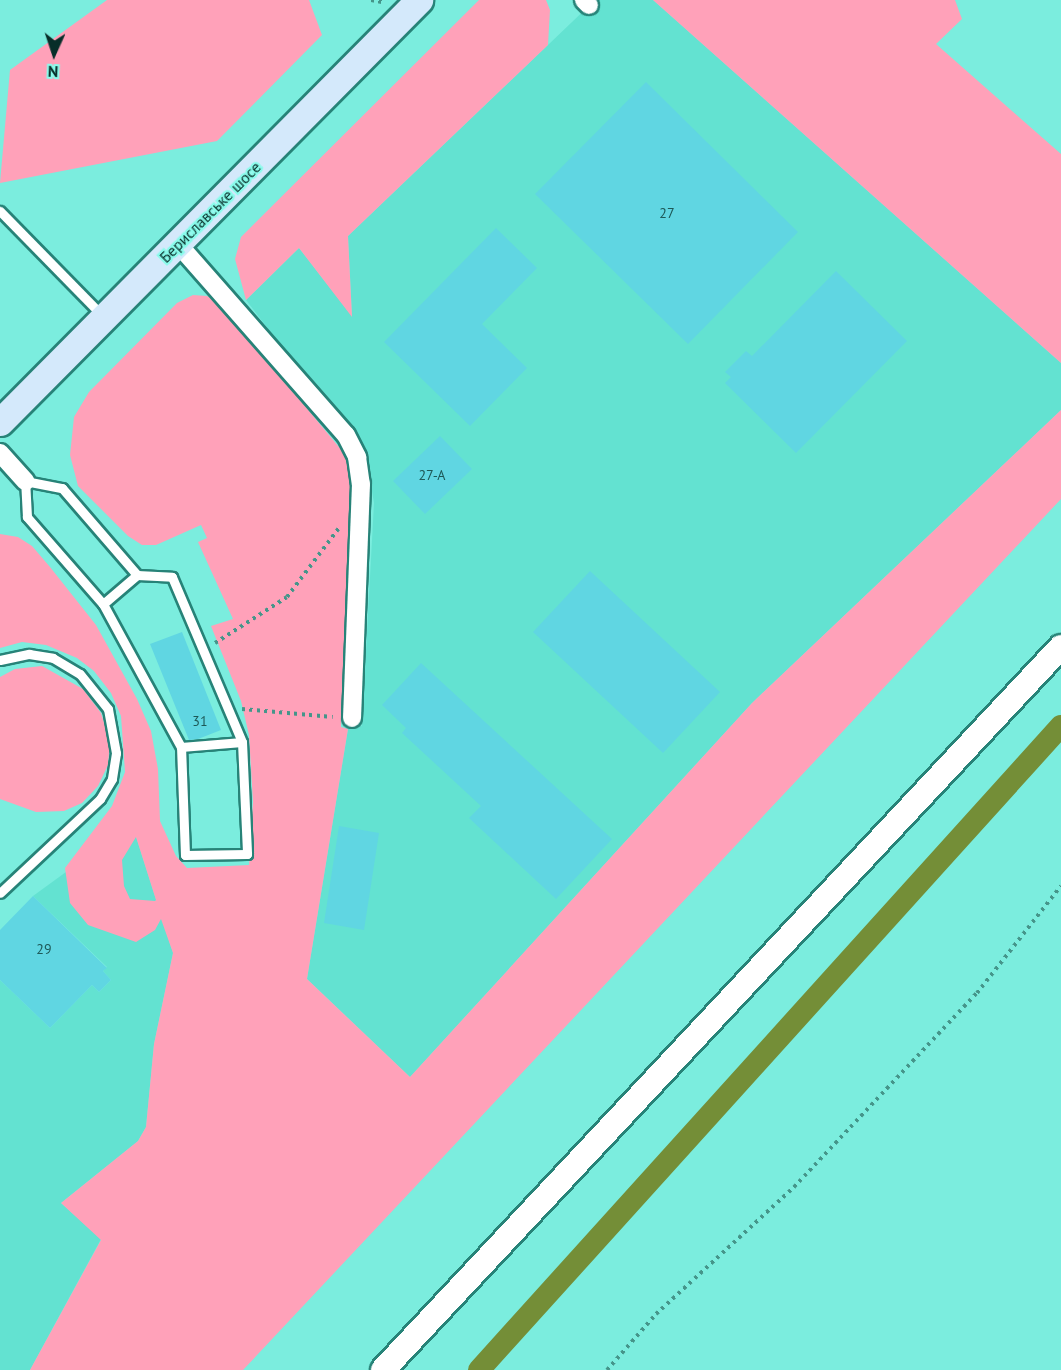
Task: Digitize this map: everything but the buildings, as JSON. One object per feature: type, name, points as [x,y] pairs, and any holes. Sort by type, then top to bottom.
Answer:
[{"type":"main road","name":"Бериславське шосе","points":[[0,422],[106,318],[419,0]]},
{"type":"street","points":[[178,244],[346,435],[357,457],[361,501],[352,718]]},
{"type":"street","points":[[0,453],[25,481]]},
{"type":"street","points":[[383,1370],[1061,647]]},
{"type":"lane","points":[[0,211],[106,318]]},
{"type":"lane","points":[[103,604],[137,575],[172,576],[242,741],[247,854],[185,855],[181,747],[103,604],[27,517],[25,481],[62,488],[137,575]]},
{"type":"lane","points":[[0,660],[29,654],[53,658],[80,674],[108,709],[116,753],[112,779],[100,800],[0,892]]},
{"type":"lane","points":[[181,747],[242,741]]},
{"type":"path","points":[[202,651],[287,597],[303,570],[361,501]]},
{"type":"path","points":[[227,707],[352,718]]},
{"type":"path","points":[[607,1370],[656,1314],[794,1187],[977,993],[1061,886]]},
{"type":"shaded area","points":[[107,0],[309,0],[322,35],[217,141],[0,183],[10,70]]},
{"type":"shaded area","points":[[479,0],[546,0],[550,10],[548,45],[348,236],[352,317],[299,248],[246,300],[235,259],[241,237]]},
{"type":"shaded area","points":[[595,0],[653,0],[1061,363],[1061,410],[752,703],[410,1077],[307,979],[348,729],[362,726],[374,503],[366,456],[246,300],[299,248],[352,316],[348,236]]},
{"type":"shaded area","points":[[653,0],[955,0],[962,19],[936,44],[1061,154],[1061,363]]},
{"type":"shaded area","points":[[193,295],[207,296],[222,306],[353,464],[341,727],[348,729],[307,979],[410,1077],[752,703],[1061,410],[1061,499],[243,1370],[30,1370],[101,1240],[61,1203],[138,1141],[146,1127],[154,1044],[173,953],[161,919],[155,930],[136,942],[88,925],[70,903],[65,868],[112,806],[125,772],[121,716],[111,693],[94,671],[77,658],[46,645],[22,642],[0,648],[0,534],[18,537],[32,546],[50,567],[96,625],[137,699],[151,731],[158,769],[160,821],[176,856],[187,868],[249,865],[253,802],[249,735],[241,701],[211,626],[233,619],[198,542],[207,538],[201,525],[156,545],[142,545],[128,536],[78,486],[70,455],[74,417],[89,392],[177,303]],"holes":[[[136,837],[156,900],[130,899],[124,886],[122,860]]]},
{"type":"shaded area","points":[[42,666],[83,689],[101,713],[110,742],[108,765],[98,786],[82,803],[64,811],[36,812],[0,799],[0,677],[15,669]]},
{"type":"shaded area","points":[[132,824],[173,953],[154,1044],[146,1127],[138,1141],[61,1203],[101,1239],[30,1370],[0,1370],[0,980],[50,1028],[92,985],[99,992],[111,980],[103,971],[107,967],[33,896]]},
{"type":"waterway","points":[[479,1370],[1061,726]]}]
